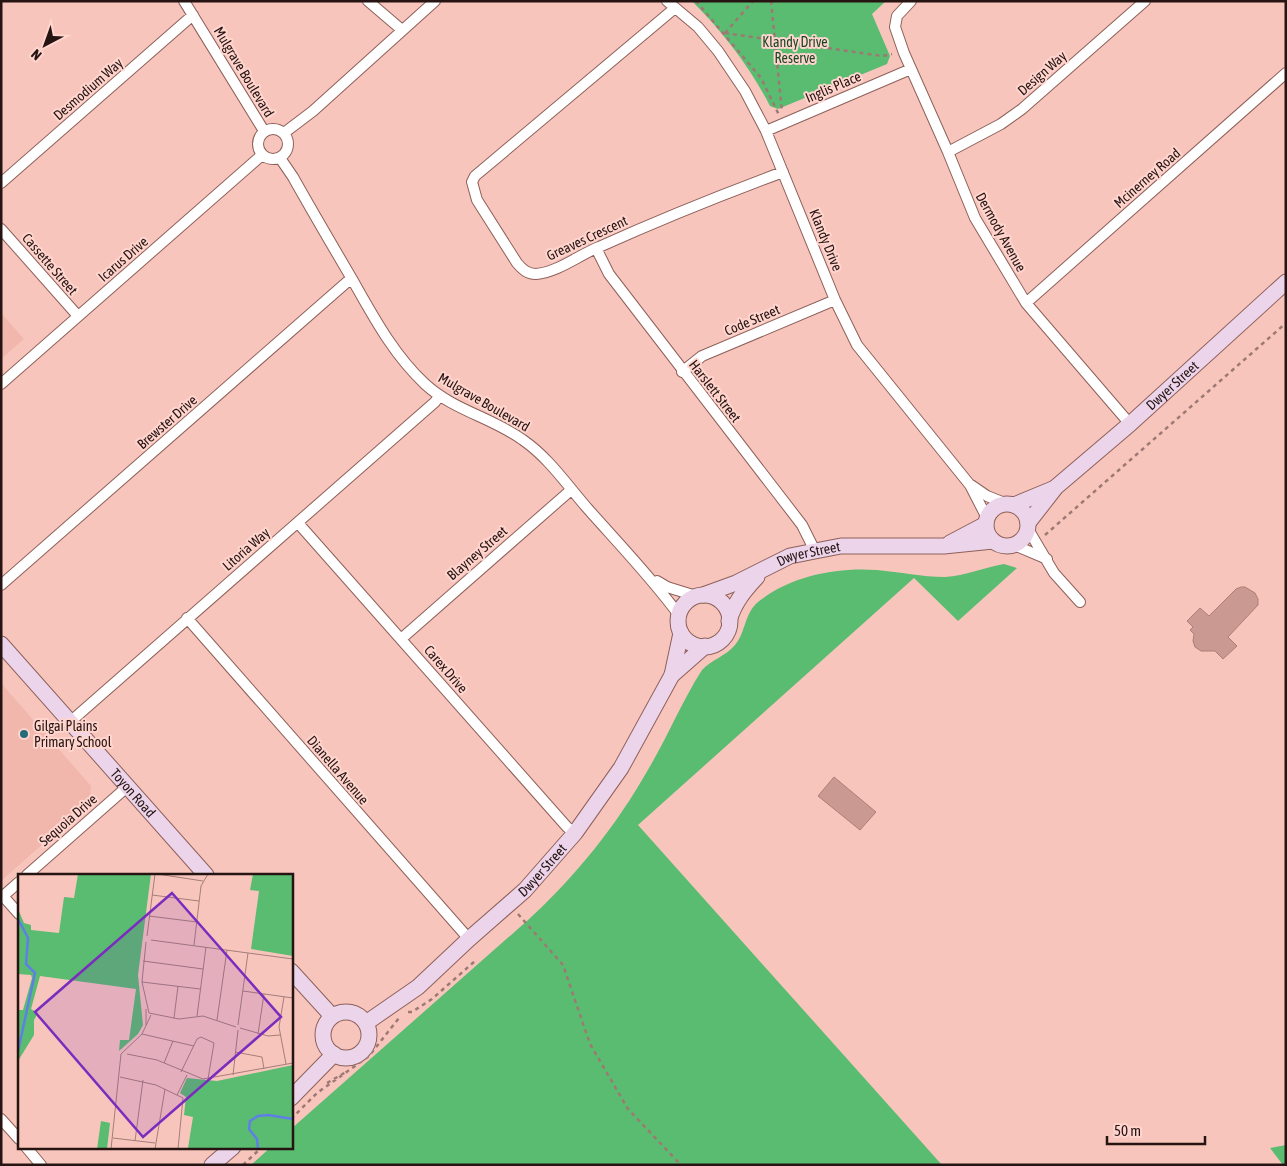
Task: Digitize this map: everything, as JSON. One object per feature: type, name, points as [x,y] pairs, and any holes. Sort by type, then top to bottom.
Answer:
[{"type":"street","name":"Mulgrave Boulevard","points":[[184,1],[264,131]]},
{"type":"street","points":[[368,1],[402,30]]},
{"type":"street","points":[[284,133],[312,111],[435,1]]},
{"type":"street","name":"Dermody Avenue","points":[[911,1],[897,16],[895,27],[904,53],[975,218],[1026,303],[1130,424]]},
{"type":"street","name":"Design Way","points":[[948,152],[1013,116],[1145,1]]},
{"type":"street","name":"Klandy Drive","points":[[671,5],[698,27],[718,50],[745,91],[766,130],[835,300],[857,346],[970,484],[987,496],[1010,505]]},
{"type":"street","name":"Greaves Crescent","points":[[671,5],[474,176],[472,182],[478,200],[524,271],[533,274],[548,272],[596,248],[708,200],[783,172]]},
{"type":"street","name":"Desmodium Way","points":[[1,184],[193,15]]},
{"type":"street","name":"Inglis Place","points":[[766,130],[911,69]]},
{"type":"street","name":"Mcinerney Road","points":[[1026,303],[1286,74]]},
{"type":"street","points":[[274,129],[284,133],[288,147],[287,151],[280,158],[271,159],[262,155],[258,142],[264,131],[274,129]]},
{"type":"street","name":"Icarus Drive","points":[[1,384],[262,155]]},
{"type":"street","name":"Mulgrave Boulevard","points":[[280,158],[374,320],[392,346],[414,372],[439,396],[523,440],[548,460],[572,490],[650,577],[678,615]]},
{"type":"street","name":"Cassette Street","points":[[1,229],[78,316]]},
{"type":"street","name":"Harslett Street","points":[[596,248],[609,274],[682,372],[802,525],[815,551]]},
{"type":"street","name":"Brewster Drive","points":[[1,586],[347,282],[353,281]]},
{"type":"street","name":"Dwyer Street","points":[[1028,526],[1056,488],[1130,424],[1286,282]]},
{"type":"street","name":"Code Street","points":[[682,372],[702,356],[835,300]]},
{"type":"street","name":"Litoria Way","points":[[70,722],[435,402],[439,396]]},
{"type":"street","name":"Klandy Drive","points":[[970,484],[986,521]]},
{"type":"street","name":"Dwyer Street","points":[[1010,505],[1056,488]]},
{"type":"street","name":"Blayney Street","points":[[401,639],[572,490]]},
{"type":"street","points":[[1047,559],[1014,545],[1003,546],[993,541],[988,534],[986,521],[995,508],[1010,505],[1023,512],[1028,526],[1047,559],[1054,573],[1080,602]]},
{"type":"street","name":"Dwyer Street","points":[[944,546],[986,521]]},
{"type":"street","name":"Carex Drive","points":[[298,523],[560,820],[575,833]]},
{"type":"street","points":[[1014,545],[1023,539],[1028,526]]},
{"type":"street","name":"Dwyer Street","points":[[700,596],[736,583],[790,556],[841,546],[944,546],[993,541]]},
{"type":"street","name":"Dwyer Street","points":[[729,621],[732,608],[743,592],[764,570]]},
{"type":"street","name":"Mulgrave Boulevard","points":[[650,577],[666,587],[700,596]]},
{"type":"street","points":[[700,596],[716,598],[726,608],[729,621],[727,632],[720,640],[705,646],[691,643],[681,633],[678,615],[685,603],[700,596]]},
{"type":"street","name":"Dianella Avenue","points":[[187,618],[469,939]]},
{"type":"street","name":"Dwyer Street","points":[[366,1023],[418,987],[508,903],[525,890],[575,833],[621,768],[672,675],[681,633]]},
{"type":"street","name":"Toyon Road","points":[[1,644],[205,874]]},
{"type":"street","name":"Dwyer Street","points":[[672,675],[705,646]]},
{"type":"street","name":"Sequoia Drive","points":[[28,874],[127,786]]},
{"type":"street","points":[[18,883],[2,897],[18,913]]},
{"type":"street","points":[[292,972],[332,1016]]},
{"type":"street","points":[[347,1011],[362,1017],[370,1034],[368,1042],[361,1052],[347,1058],[334,1054],[328,1049],[324,1042],[323,1034],[325,1026],[332,1016],[347,1011]]},
{"type":"street","points":[[292,1097],[334,1054]]},
{"type":"street","points":[[1,1119],[18,1138]]},
{"type":"street","points":[[27,1148],[41,1165]]},
{"type":"street","points":[[212,1165],[228,1149]]},
{"type":"path","points":[[696,1],[725,33],[761,78],[782,123]]},
{"type":"path","points":[[725,33],[753,1]]},
{"type":"path","points":[[771,1],[782,123]]},
{"type":"path","points":[[725,33],[882,56],[904,53]]},
{"type":"path","points":[[1037,543],[1286,323]]},
{"type":"path","points":[[508,903],[563,964],[590,1044],[628,1109],[681,1165]]},
{"type":"path","points":[[404,1011],[412,1012],[432,999],[475,961]]},
{"type":"path","points":[[292,1118],[318,1093],[358,1066],[369,1056],[402,1014]]},
{"type":"path","points":[[244,1165],[261,1148]]},
{"type":"shaded area","points":[[1,313],[24,339],[1,359]]},
{"type":"shaded area","name":"Gilgai Plains Primary School","points":[[1,683],[91,786],[90,802],[1,881]]},
{"type":"green space","name":"Klandy Drive Reserve","points":[[692,1],[886,1],[872,14],[890,56],[887,64],[778,109],[770,106],[754,78],[735,51]]},
{"type":"green space","points":[[1004,564],[1017,568],[958,621],[914,578],[638,825],[942,1165],[251,1165],[270,1148],[292,1148],[292,1128],[528,920],[563,886],[609,830],[637,789],[702,670],[735,645],[739,640],[747,617],[758,602],[784,586],[814,575],[830,572],[861,569],[945,577]]},
{"type":"green space","points":[[1286,1145],[1286,1165],[1283,1165],[1270,1148]]},
{"type":"building","points":[[1245,587],[1255,593],[1258,605],[1228,637],[1237,646],[1223,659],[1215,651],[1201,651],[1195,647],[1193,641],[1194,634],[1190,630],[1193,627],[1187,621],[1200,608],[1209,616],[1236,589]]},
{"type":"building","points":[[834,777],[876,812],[860,830],[818,796]]},
{"type":"place","name":"Gilgai Plains Primary School","points":[[24,734]]}]
